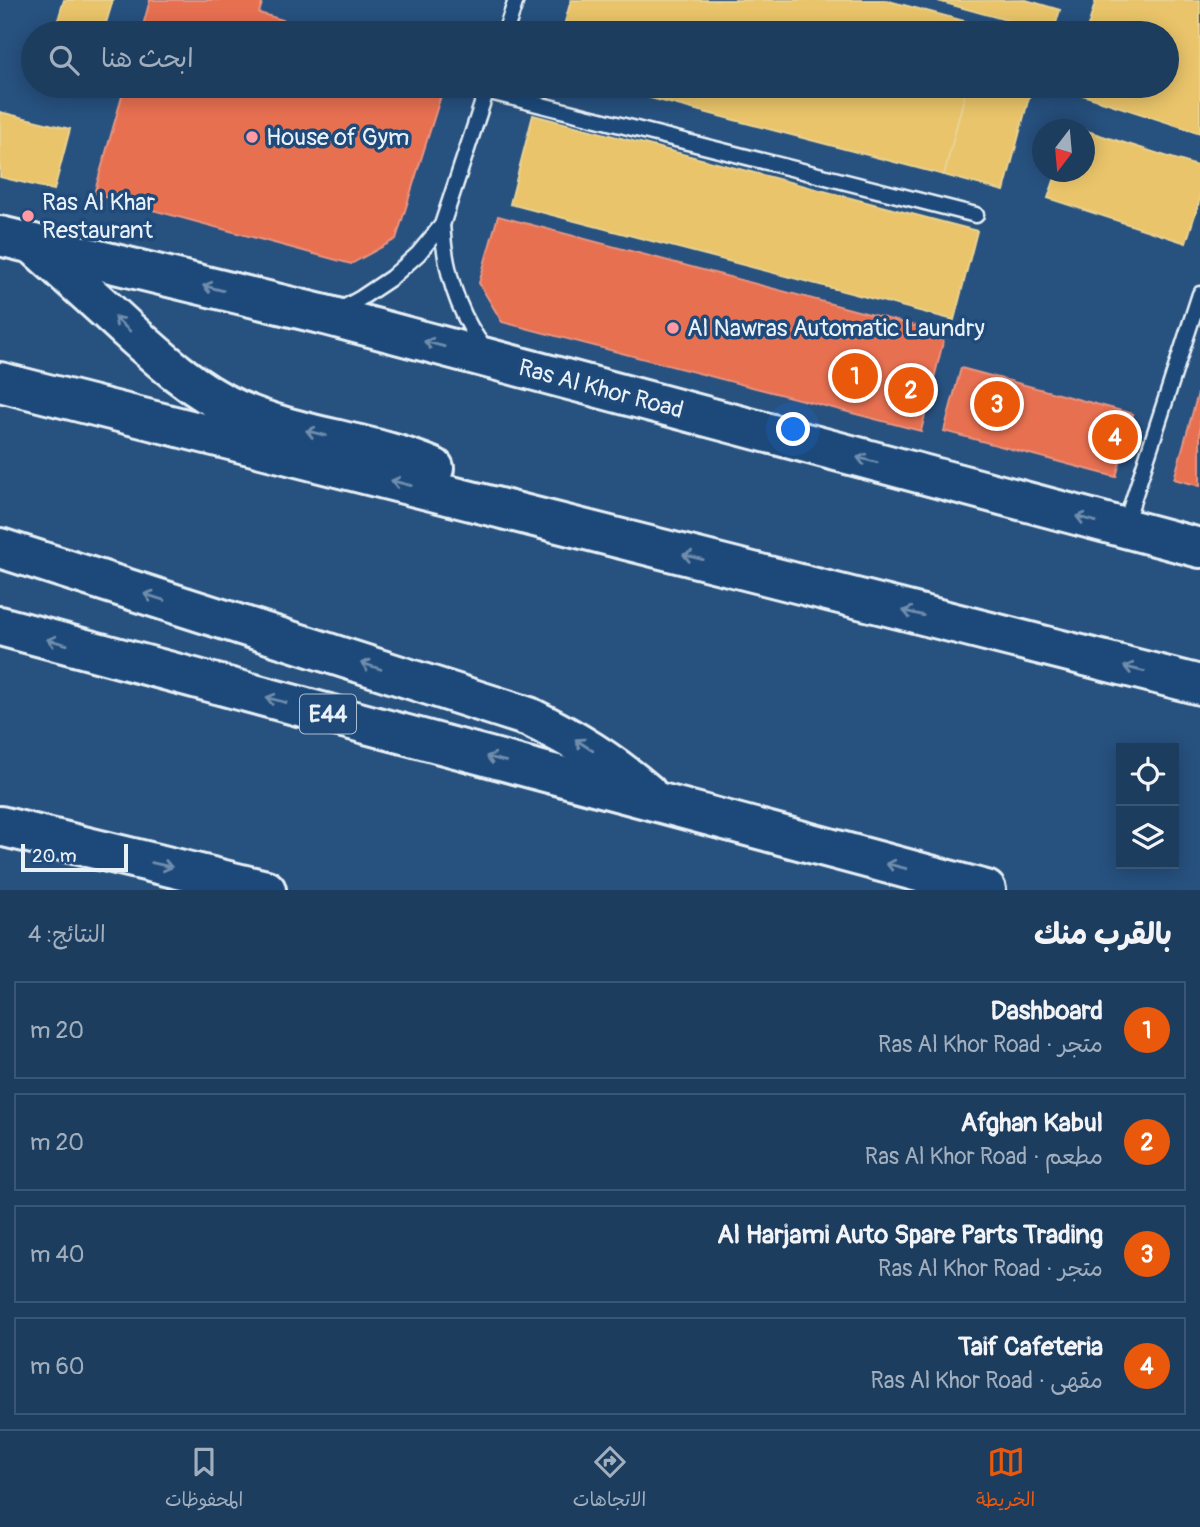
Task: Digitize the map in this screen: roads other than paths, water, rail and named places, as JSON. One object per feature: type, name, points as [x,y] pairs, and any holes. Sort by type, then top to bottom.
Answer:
[{"type":"main road","name":"Ras Al Khor Road","points":[[17,240],[329,316],[1200,548]]},
{"type":"main road","points":[[17,240],[209,396],[264,420],[418,461],[484,492],[515,512]]},
{"type":"main road","points":[[0,382],[1200,685]]},
{"type":"main road","points":[[0,548],[529,717],[586,747],[618,768],[657,802]]},
{"type":"main road","name":"E44","points":[[0,626],[986,890]]},
{"type":"main road","points":[[0,827],[266,890]]},
{"type":"lane","points":[[509,21],[516,0]]},
{"type":"lane","points":[[329,316],[391,278],[418,254],[442,225],[484,98]]},
{"type":"lane","points":[[526,98],[976,215]]},
{"type":"lane","points":[[442,225],[444,250],[456,298],[473,331],[494,361]]},
{"type":"lane","points":[[1124,529],[1200,294]]},
{"type":"place","name":"House of Gym","points":[[252,137]]},
{"type":"place","name":"Ras Al Khar Restaurant","points":[[28,216]]},
{"type":"place","name":"Al Nawras Automatic Laundry","points":[[673,328]]},
{"type":"place","name":"Dashboard","points":[[855,376]]},
{"type":"place","name":"Afghan Kabul","points":[[911,390]]},
{"type":"place","name":"Al Harjami Auto Spare Parts Trading","points":[[997,404]]},
{"type":"place","name":"Taif Cafeteria","points":[[1115,437]]}]
